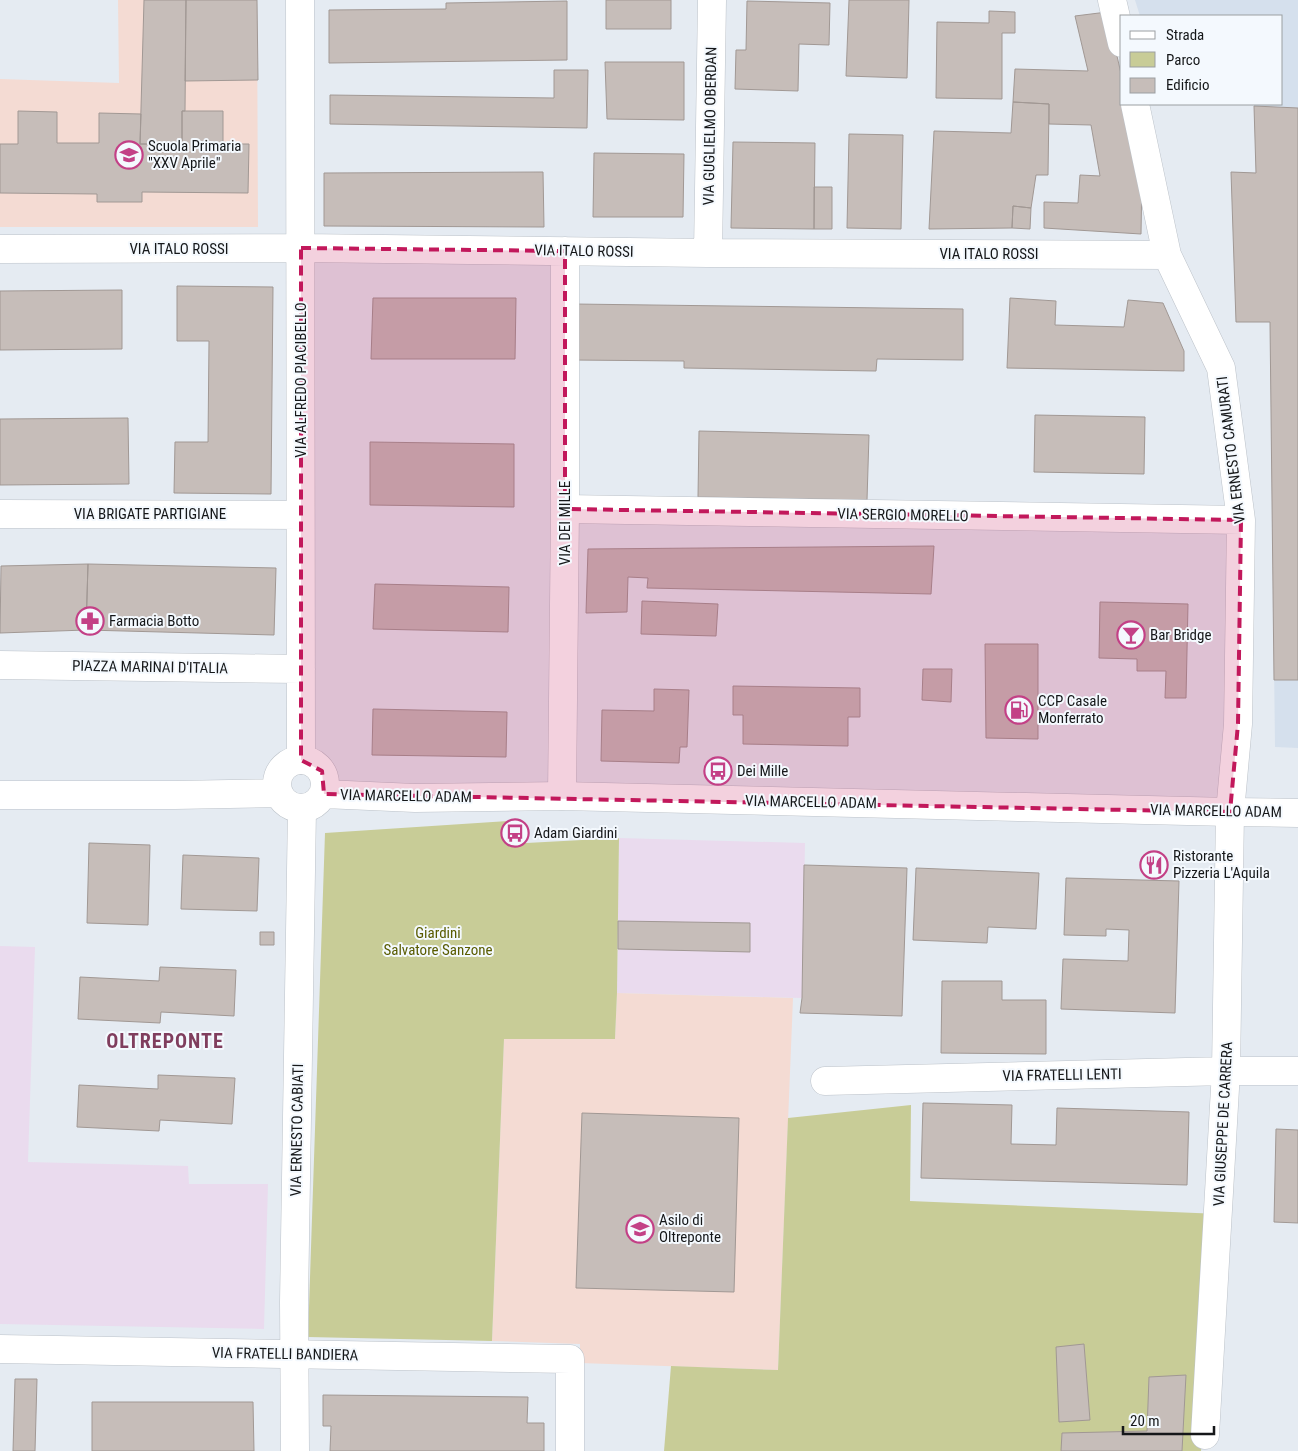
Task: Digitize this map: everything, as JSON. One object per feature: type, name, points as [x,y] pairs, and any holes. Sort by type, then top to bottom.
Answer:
[{"type":"street","name":"VIA ALFREDO PIACIBELLO","points":[[300,0],[302,760]]},
{"type":"street","name":"VIA GUGLIELMO OBERDAN","points":[[708,253],[712,0]]},
{"type":"street","points":[[1112,0],[1120,34]]},
{"type":"street","name":"VIA ERNESTO CAMURATI","points":[[1135,105],[1167,255],[1221,368],[1241,520],[1238,724],[1230,812]]},
{"type":"street","name":"VIA ITALO ROSSI","points":[[0,249],[302,248],[708,253],[1167,255]]},
{"type":"street","name":"VIA DEI MILLE","points":[[562,796],[565,251]]},
{"type":"street","name":"VIA SERGIO MORELLO","points":[[565,509],[1241,520]]},
{"type":"street","name":"VIA BRIGATE PARTIGIANE","points":[[0,514],[300,515]]},
{"type":"street","name":"PIAZZA MARINAI D'ITALIA","points":[[0,664],[301,669]]},
{"type":"street","points":[[302,760],[309,761],[322,770],[326,786],[320,800],[309,808],[302,809],[295,808],[282,800],[277,785],[281,770],[287,764],[302,760]]},
{"type":"street","points":[[0,795],[279,793]]},
{"type":"street","name":"VIA MARCELLO ADAM","points":[[324,794],[416,798],[562,796],[1298,813]]},
{"type":"street","name":"VIA ERNESTO CABIATI","points":[[295,1451],[293,1354],[302,809]]},
{"type":"street","name":"VIA GIUSEPPE DE CARRERA","points":[[1205,1435],[1226,1071],[1230,812]]},
{"type":"street","name":"VIA FRATELLI LENTI","points":[[826,1080],[1298,1071]]},
{"type":"street","name":"VIA FRATELLI BANDIERA","points":[[0,1349],[570,1359],[570,1451]]},
{"type":"highlighted area","points":[[301,248],[565,251],[565,509],[1241,520],[1238,724],[1230,812],[324,794],[322,771],[301,760]]},
{"type":"shaded area","name":"Scuola Primaria \"XXV Aprile\"","points":[[118,0],[257,0],[258,227],[0,227],[0,79],[119,83]]},
{"type":"shaded area","points":[[1135,0],[1298,0],[1298,748],[1275,747],[1270,322],[1236,322],[1231,172],[1256,173],[1254,105],[1283,105],[1283,15],[1140,15]]},
{"type":"shaded area","points":[[619,838],[805,843],[802,998],[617,993]]},
{"type":"shaded area","points":[[0,946],[35,947],[28,1162],[188,1166],[189,1184],[268,1184],[264,1329],[0,1324]]},
{"type":"shaded area","name":"Asilo di Oltreponte","points":[[617,993],[793,998],[778,1370],[580,1363],[580,1344],[492,1341],[504,1038],[615,1039]]},
{"type":"green space","name":"Giardini Salvatore Sanzone","points":[[508,821],[507,844],[619,838],[615,1039],[504,1039],[492,1341],[308,1337],[325,833]]},
{"type":"green space","points":[[911,1105],[910,1201],[1220,1214],[1201,1451],[664,1451],[671,1366],[778,1370],[788,1118]]},
{"type":"building","points":[[144,0],[186,0],[185,111],[182,111],[182,144],[140,144]]},
{"type":"building","points":[[186,0],[257,0],[258,80],[185,81]]},
{"type":"building","points":[[606,0],[671,0],[671,29],[606,29]]},
{"type":"building","points":[[849,0],[909,0],[907,78],[846,76]]},
{"type":"building","points":[[567,1],[567,60],[329,63],[329,10],[446,9],[446,3]]},
{"type":"building","points":[[747,1],[830,3],[829,45],[799,44],[798,91],[735,89],[736,50],[746,50]]},
{"type":"building","points":[[989,11],[1015,12],[1015,33],[1002,33],[1002,99],[936,98],[937,22],[989,23]]},
{"type":"building","points":[[1107,12],[1120,69],[1120,105],[1122,105],[1142,173],[1141,234],[1044,228],[1044,202],[1078,203],[1080,175],[1100,176],[1091,125],[1049,124],[1049,104],[1013,102],[1015,69],[1088,71],[1075,16]]},
{"type":"building","points":[[605,62],[684,62],[684,120],[607,119]]},
{"type":"building","points":[[554,70],[588,70],[587,128],[330,124],[330,95],[554,98]]},
{"type":"building","points":[[1013,102],[1049,104],[1048,175],[1036,175],[1031,208],[1013,206],[1012,228],[929,229],[934,131],[1011,133]]},
{"type":"building","points":[[1254,106],[1298,108],[1298,680],[1274,680],[1270,322],[1236,322],[1231,172],[1256,173]]},
{"type":"building","points":[[18,111],[57,112],[57,143],[99,143],[99,113],[141,114],[140,144],[182,144],[182,111],[223,111],[223,144],[249,144],[248,193],[142,192],[142,202],[97,202],[97,194],[0,193],[0,144],[18,144]]},
{"type":"building","points":[[849,134],[903,135],[901,229],[847,228]]},
{"type":"building","points":[[733,142],[815,143],[814,229],[731,228]]},
{"type":"building","points":[[594,153],[684,154],[683,217],[593,217]]},
{"type":"building","points":[[543,172],[544,227],[324,226],[324,173]]},
{"type":"building","points":[[814,187],[832,187],[832,229],[814,229]]},
{"type":"building","points":[[1013,206],[1031,208],[1030,229],[1012,228]]},
{"type":"building","points":[[177,286],[273,287],[271,494],[174,493],[175,442],[208,442],[209,341],[177,341]]},
{"type":"building","points":[[122,290],[122,349],[0,350],[0,291]]},
{"type":"building","points":[[373,298],[516,298],[515,359],[371,359]]},
{"type":"building","points":[[1010,298],[1056,301],[1055,325],[1124,327],[1128,300],[1163,303],[1184,351],[1184,371],[1007,368]]},
{"type":"building","points":[[574,304],[963,309],[963,360],[877,359],[876,371],[684,368],[684,361],[573,360]]},
{"type":"building","points":[[1035,415],[1145,417],[1144,474],[1034,472]]},
{"type":"building","points":[[128,418],[129,484],[0,485],[0,419]]},
{"type":"building","points":[[699,431],[869,435],[867,500],[698,497]]},
{"type":"building","points":[[370,442],[514,444],[514,507],[370,505]]},
{"type":"building","points":[[934,546],[931,594],[647,588],[648,578],[628,577],[627,612],[586,613],[588,549]]},
{"type":"building","points":[[88,564],[276,568],[274,635],[86,630]]},
{"type":"building","points":[[88,564],[86,630],[0,633],[1,566]]},
{"type":"building","points":[[375,584],[509,587],[508,632],[373,629]]},
{"type":"building","points":[[642,601],[718,604],[716,636],[641,634]]},
{"type":"building","points":[[1100,602],[1188,604],[1186,698],[1165,698],[1166,671],[1137,671],[1137,659],[1099,658]]},
{"type":"building","points":[[985,644],[1038,644],[1038,739],[986,738]]},
{"type":"building","points":[[923,669],[952,669],[951,702],[922,700]]},
{"type":"building","points":[[733,686],[860,688],[860,717],[848,717],[848,746],[743,744],[743,715],[733,715]]},
{"type":"building","points":[[654,689],[689,690],[687,747],[680,747],[679,763],[601,761],[602,710],[654,711]]},
{"type":"building","points":[[373,709],[507,712],[506,757],[372,755]]},
{"type":"building","points":[[89,843],[150,845],[148,925],[87,923]]},
{"type":"building","points":[[183,855],[259,858],[257,911],[181,909]]},
{"type":"building","points":[[804,865],[907,868],[902,1016],[800,1013],[802,998]]},
{"type":"building","points":[[916,868],[1039,873],[1036,929],[988,927],[987,943],[913,940]]},
{"type":"building","points":[[1066,878],[1179,881],[1175,1013],[1061,1009],[1063,959],[1128,961],[1129,930],[1106,929],[1106,936],[1064,935]]},
{"type":"building","points":[[618,921],[750,923],[750,952],[618,949]]},
{"type":"building","points":[[260,932],[274,932],[274,945],[260,945]]},
{"type":"building","points":[[160,967],[236,970],[234,1016],[161,1012],[160,1023],[78,1019],[80,977],[159,981]]},
{"type":"building","points":[[942,981],[1002,981],[1002,1000],[1046,1000],[1046,1054],[941,1053]]},
{"type":"building","points":[[158,1075],[235,1078],[232,1124],[160,1120],[159,1131],[77,1127],[79,1085],[158,1089]]},
{"type":"building","points":[[923,1103],[1012,1105],[1011,1144],[1056,1145],[1057,1108],[1189,1112],[1187,1185],[921,1178]]},
{"type":"building","points":[[582,1113],[739,1118],[734,1292],[576,1288]]},
{"type":"building","points":[[1276,1129],[1298,1130],[1298,1223],[1274,1222]]},
{"type":"building","points":[[1084,1344],[1090,1420],[1059,1422],[1056,1347]]},
{"type":"building","points":[[1186,1375],[1182,1451],[1061,1451],[1062,1433],[1147,1431],[1149,1377]]},
{"type":"building","points":[[15,1379],[37,1379],[35,1451],[13,1451]]},
{"type":"building","points":[[323,1395],[528,1397],[527,1423],[544,1423],[544,1451],[330,1451],[331,1426],[323,1426]]},
{"type":"building","points":[[92,1402],[253,1402],[254,1451],[92,1451]]},
{"type":"place","name":"Scuola Primaria \"XXV Aprile\"","points":[[129,155]]},
{"type":"place","name":"Farmacia Botto","points":[[90,621]]},
{"type":"place","name":"Bar Bridge","points":[[1131,635]]},
{"type":"place","name":"CCP Casale Monferrato","points":[[1019,710]]},
{"type":"place","name":"Dei Mille","points":[[718,771]]},
{"type":"place","name":"Adam Giardini","points":[[515,833]]},
{"type":"place","name":"Ristorante Pizzeria L'Aquila","points":[[1154,865]]},
{"type":"place","name":"Asilo di Oltreponte","points":[[640,1229]]},
{"type":"district","name":"OLTREPONTE","points":[[165,1041]]}]
